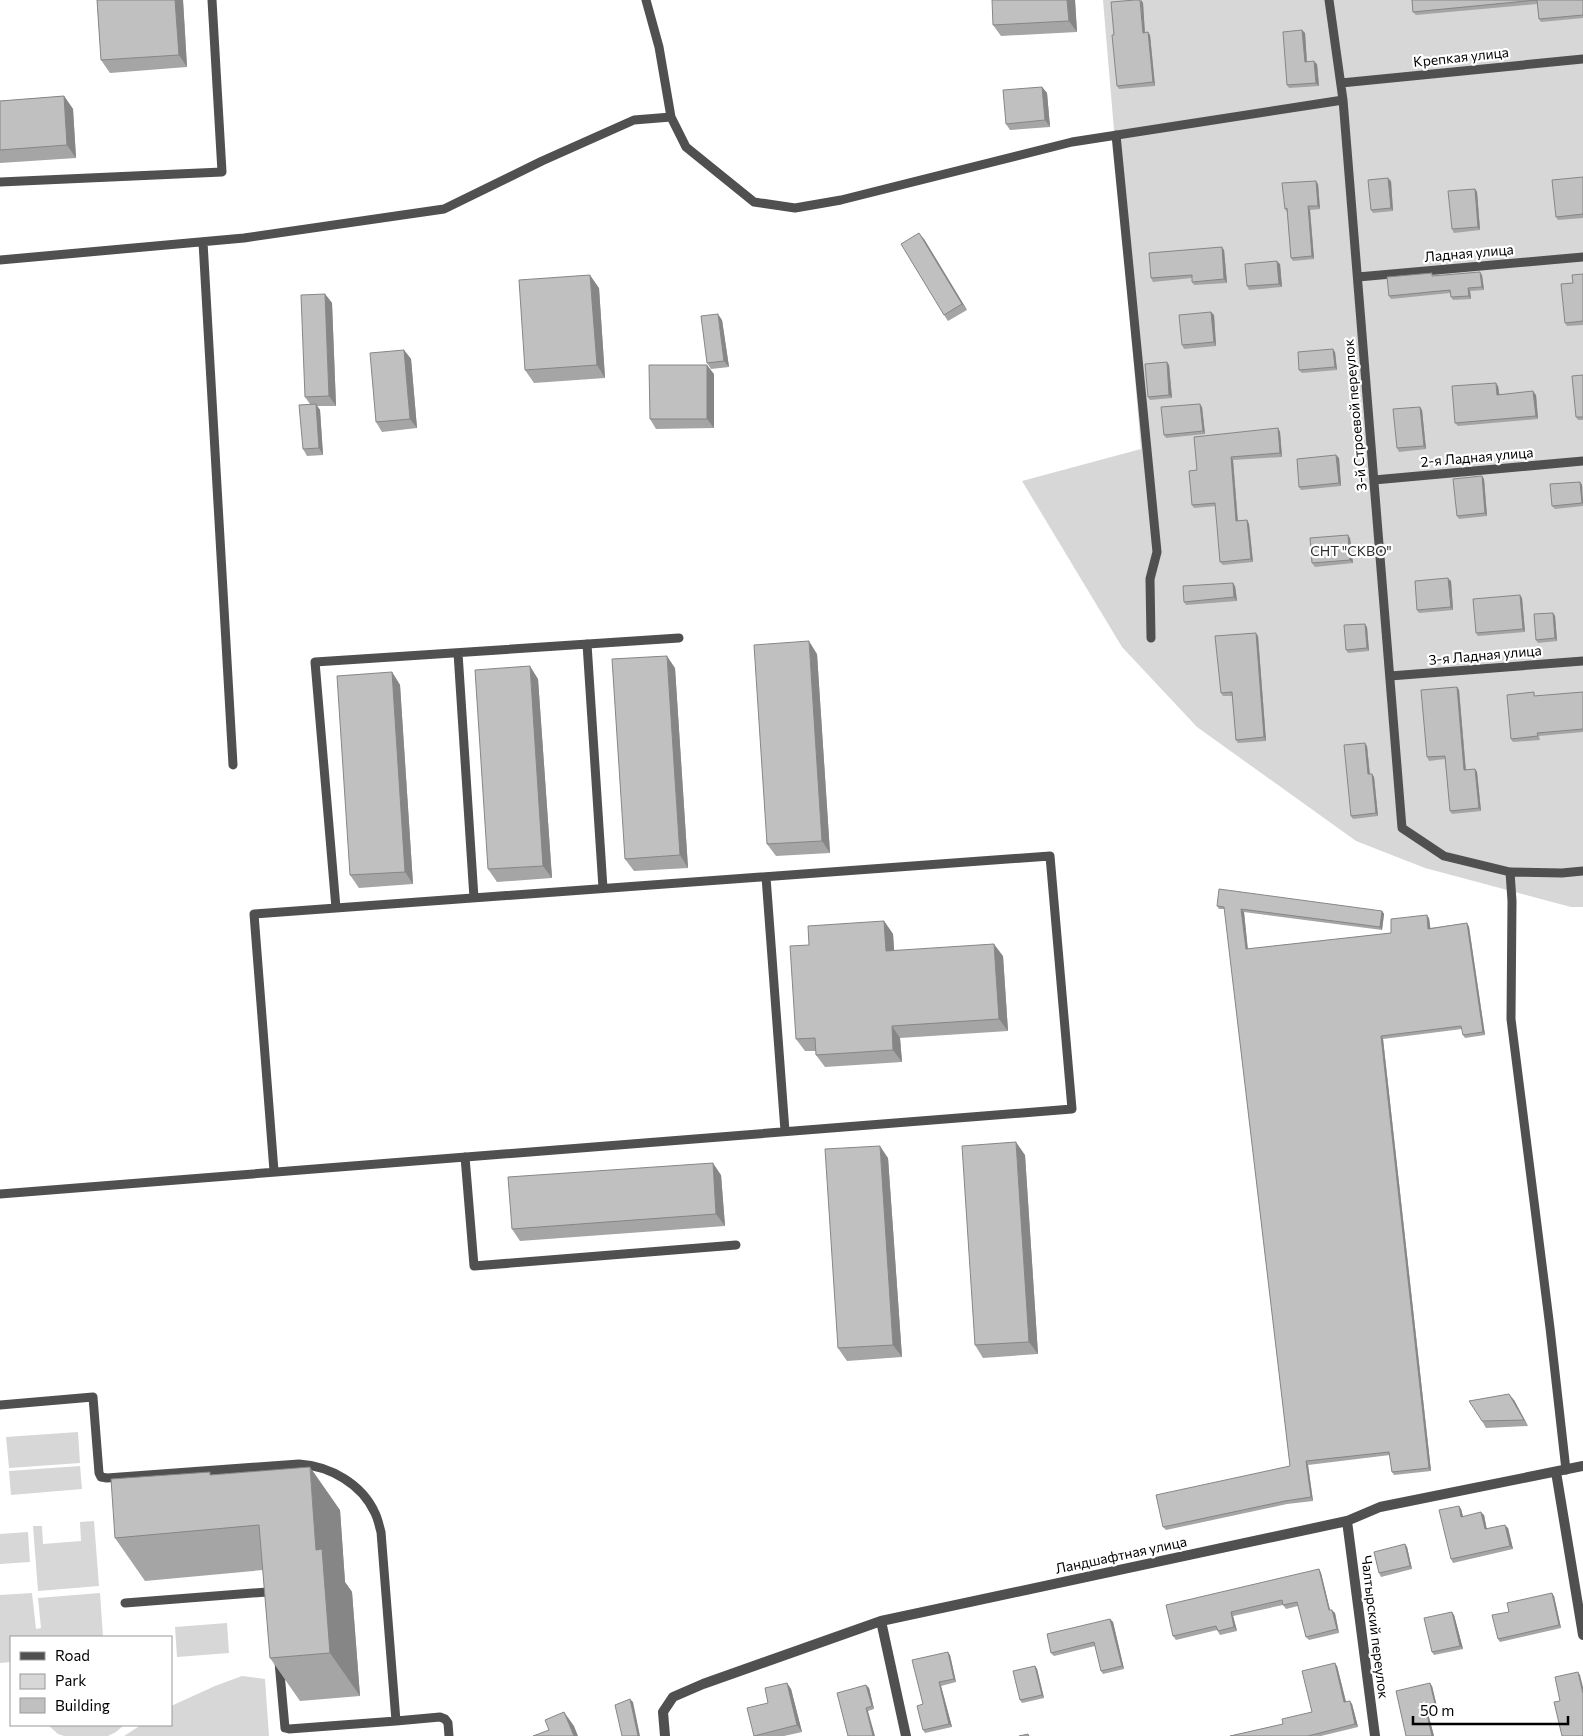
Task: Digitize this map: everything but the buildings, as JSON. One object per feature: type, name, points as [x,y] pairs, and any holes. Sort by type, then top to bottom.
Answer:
[{"type":"street","name":"Ландшафтная улица","points":[[665,1736],[662,1712],[673,1697],[703,1684],[881,1621],[1347,1521],[1380,1507],[1583,1466]]},
{"type":"street","points":[[1561,1471],[1583,1636]]},
{"type":"street","name":"Чалтырский переулок","points":[[1347,1521],[1375,1736]]},
{"type":"street","points":[[881,1621],[906,1736]]},
{"type":"lane","points":[[0,182],[222,172],[212,0]]},
{"type":"lane","points":[[646,0],[659,47],[671,117],[686,147],[754,202],[795,208],[841,200],[1072,142],[1343,100]]},
{"type":"lane","name":"3-й Строевой переулок","points":[[1329,0],[1343,100],[1402,828],[1444,856],[1510,872]]},
{"type":"lane","name":"Крепкая улица","points":[[1341,83],[1583,59]]},
{"type":"lane","points":[[0,260],[244,238],[444,209],[542,161],[634,120],[671,117]]},
{"type":"lane","points":[[1116,135],[1157,552],[1150,579],[1151,638]]},
{"type":"lane","points":[[203,242],[233,765]]},
{"type":"lane","name":"Ладная улица","points":[[1358,276],[1583,257]]},
{"type":"lane","name":"2-я Ладная улица","points":[[1374,480],[1583,462]]},
{"type":"lane","points":[[336,908],[315,662],[679,638]]},
{"type":"lane","points":[[587,644],[603,888]]},
{"type":"lane","points":[[458,653],[474,898]]},
{"type":"lane","name":"3-я Ладная улица","points":[[1390,676],[1583,661]]},
{"type":"lane","points":[[0,1194],[1072,1109],[1050,856],[254,914],[274,1171]]},
{"type":"lane","points":[[1561,1471],[1550,1328],[1511,1018],[1512,901],[1510,872],[1562,873],[1583,871]]},
{"type":"lane","points":[[766,877],[785,1131]]},
{"type":"lane","points":[[465,1157],[474,1266],[736,1245]]},
{"type":"lane","points":[[0,1405],[93,1397],[99,1473],[101,1477],[299,1464],[314,1465],[328,1470],[356,1487],[368,1500],[376,1514],[381,1532],[396,1720]]},
{"type":"lane","points":[[126,1603],[267,1592],[272,1593],[274,1606]]},
{"type":"lane","points":[[278,1651],[285,1728],[440,1717],[445,1719],[448,1724],[448,1736]]},
{"type":"green space","name":"СНТ \"СКВО\"","points":[[1103,0],[1583,0],[1583,907],[1571,907],[1425,868],[1356,841],[1197,727],[1122,647],[1022,481],[1141,449]]},
{"type":"green space","points":[[78,1432],[80,1463],[9,1468],[6,1437]]},
{"type":"green space","points":[[80,1466],[82,1489],[11,1495],[9,1471]]},
{"type":"green space","points":[[94,1521],[99,1586],[38,1591],[33,1526],[42,1526],[43,1544],[81,1541],[80,1522]]},
{"type":"green space","points":[[28,1532],[30,1562],[0,1564],[0,1534]]},
{"type":"green space","points":[[32,1593],[36,1629],[41,1628],[38,1598],[100,1593],[103,1636],[10,1636],[10,1662],[0,1663],[0,1595]]},
{"type":"green space","points":[[227,1623],[229,1653],[177,1657],[175,1627]]},
{"type":"green space","points":[[242,1676],[265,1679],[269,1736],[124,1736],[139,1726],[172,1726],[172,1706]]},
{"type":"green space","points":[[49,1726],[123,1726],[108,1736],[64,1736],[58,1734]]}]
